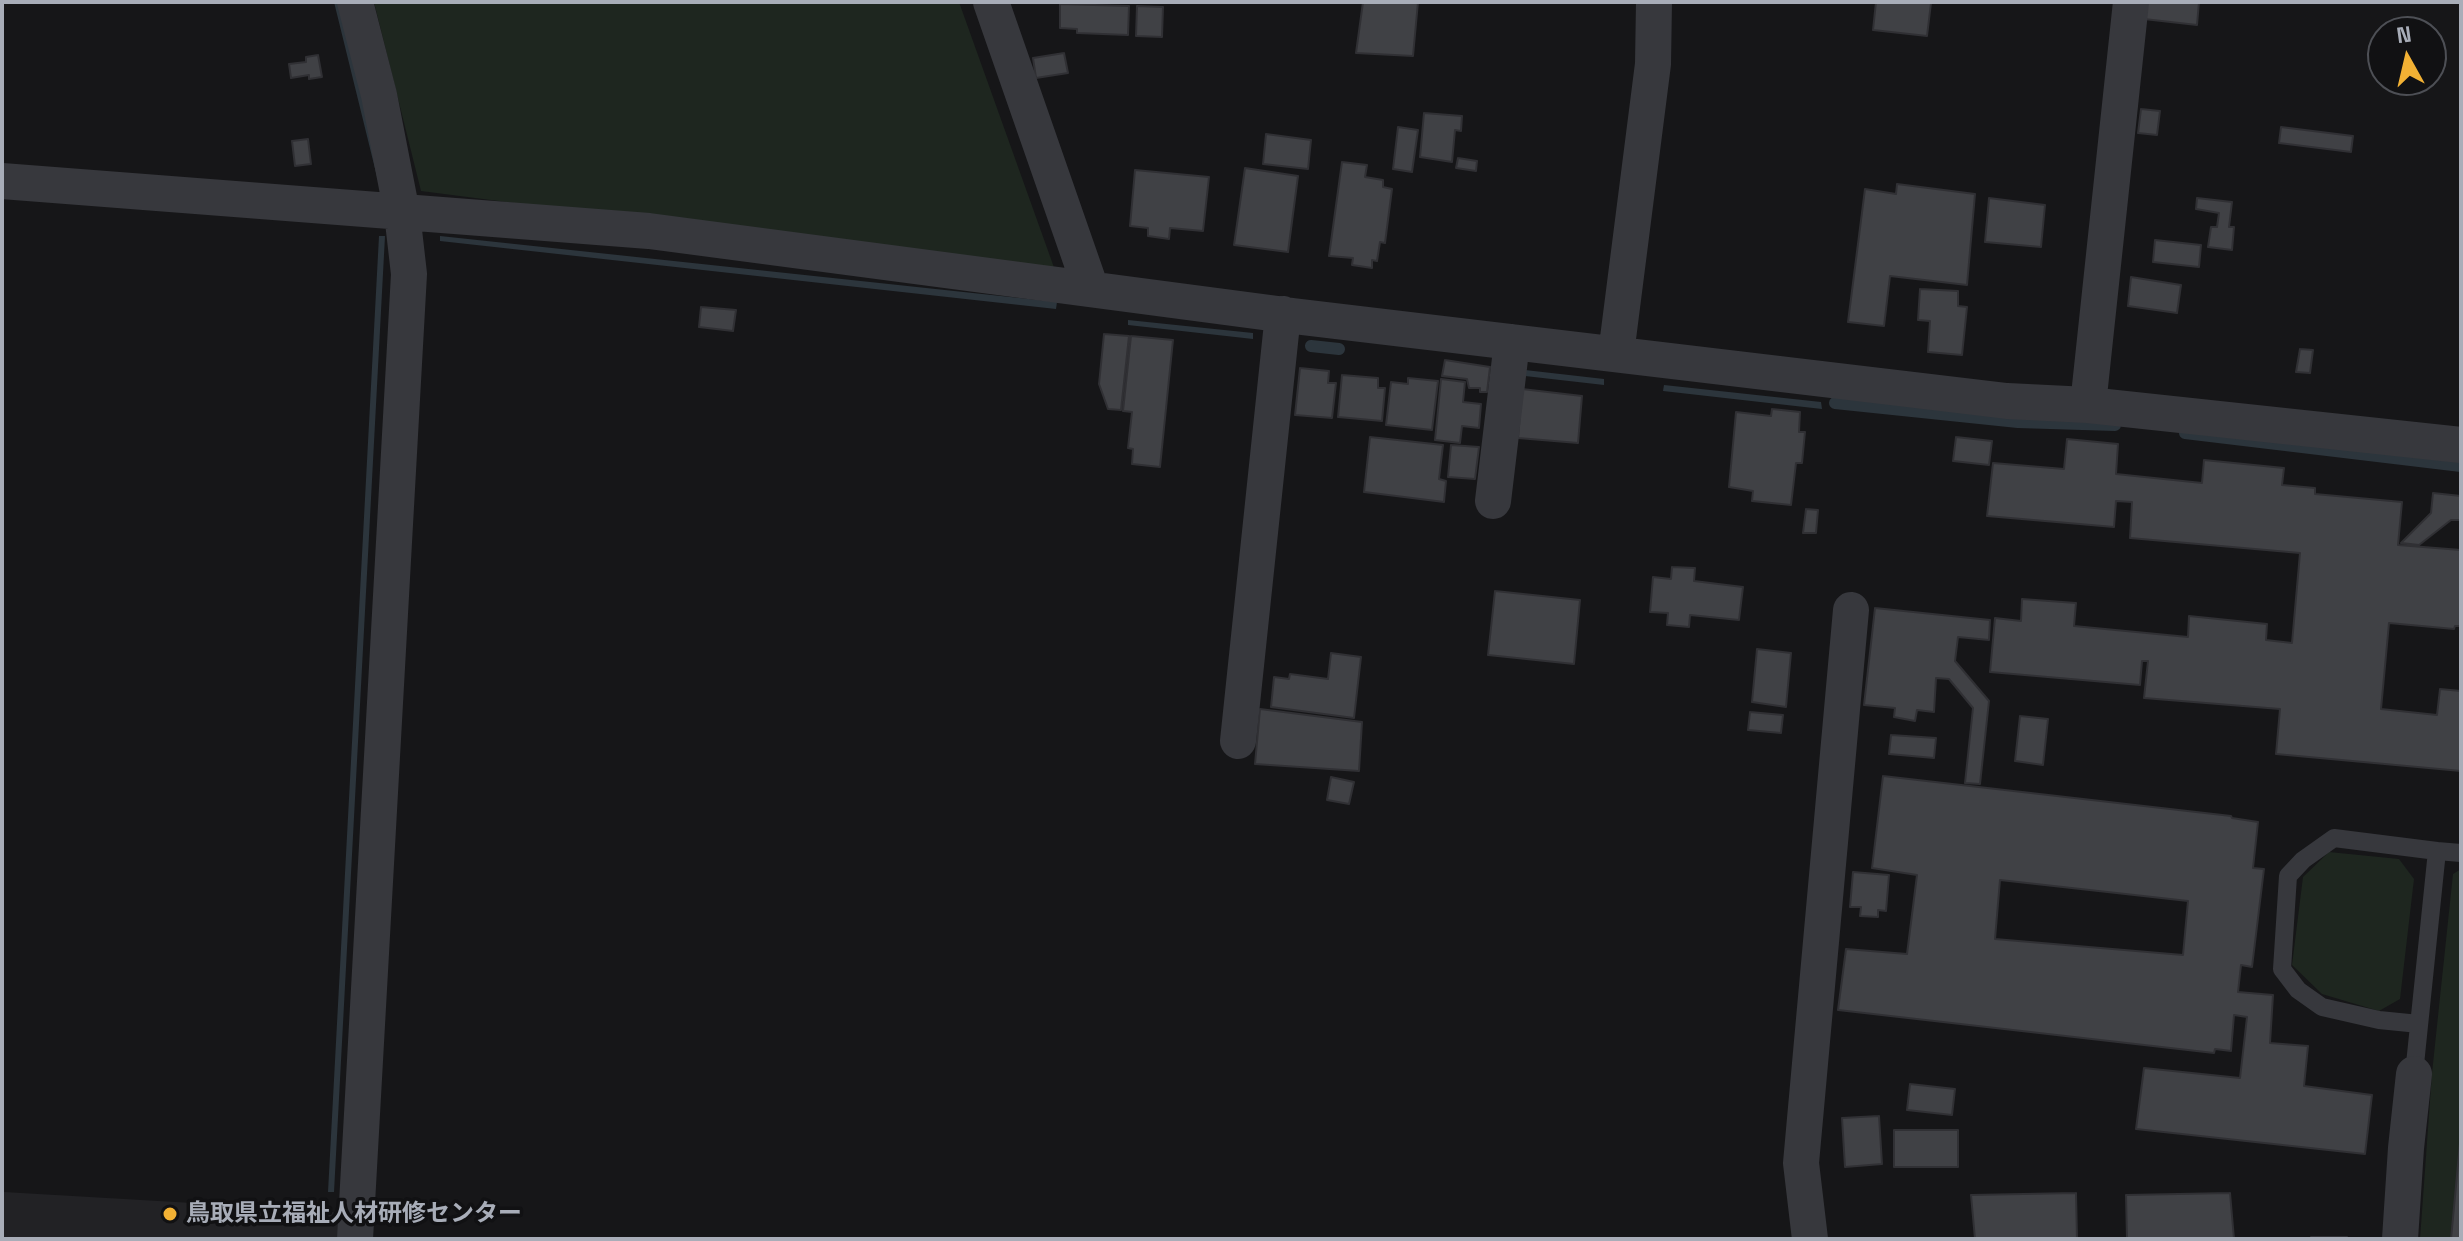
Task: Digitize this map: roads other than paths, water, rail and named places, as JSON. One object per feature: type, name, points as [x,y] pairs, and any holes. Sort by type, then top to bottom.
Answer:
[{"type":"street","points":[[355,2],[379,95],[402,213],[409,274],[355,1239]]},
{"type":"street","points":[[991,2],[1091,289]]},
{"type":"street","points":[[1616,354],[1653,64],[1654,2]]},
{"type":"street","points":[[2088,405],[2131,2]]},
{"type":"street","points":[[2,181],[649,231],[1283,314],[2007,401],[2088,405],[2461,445]]},
{"type":"street","points":[[1238,741],[1283,314]]},
{"type":"street","points":[[1493,501],[1512,342]]},
{"type":"street","points":[[1810,1239],[1801,1163],[1851,610]]},
{"type":"street","points":[[2400,1239],[2414,1074]]},
{"type":"lane","points":[[2419,1024],[2379,1020],[2322,1007],[2298,990],[2282,969],[2288,876],[2303,860],[2334,838],[2461,853]]},
{"type":"lane","points":[[2414,1074],[2437,851]]},
{"type":"waterway","points":[[1311,346],[1339,349]]},
{"type":"waterway","points":[[1835,403],[2018,422],[2115,425]]},
{"type":"waterway","points":[[2185,433],[2461,466]]},
{"type":"place","name":"鳥取県立福祉人材研修センター","points":[[170,1214]]}]
